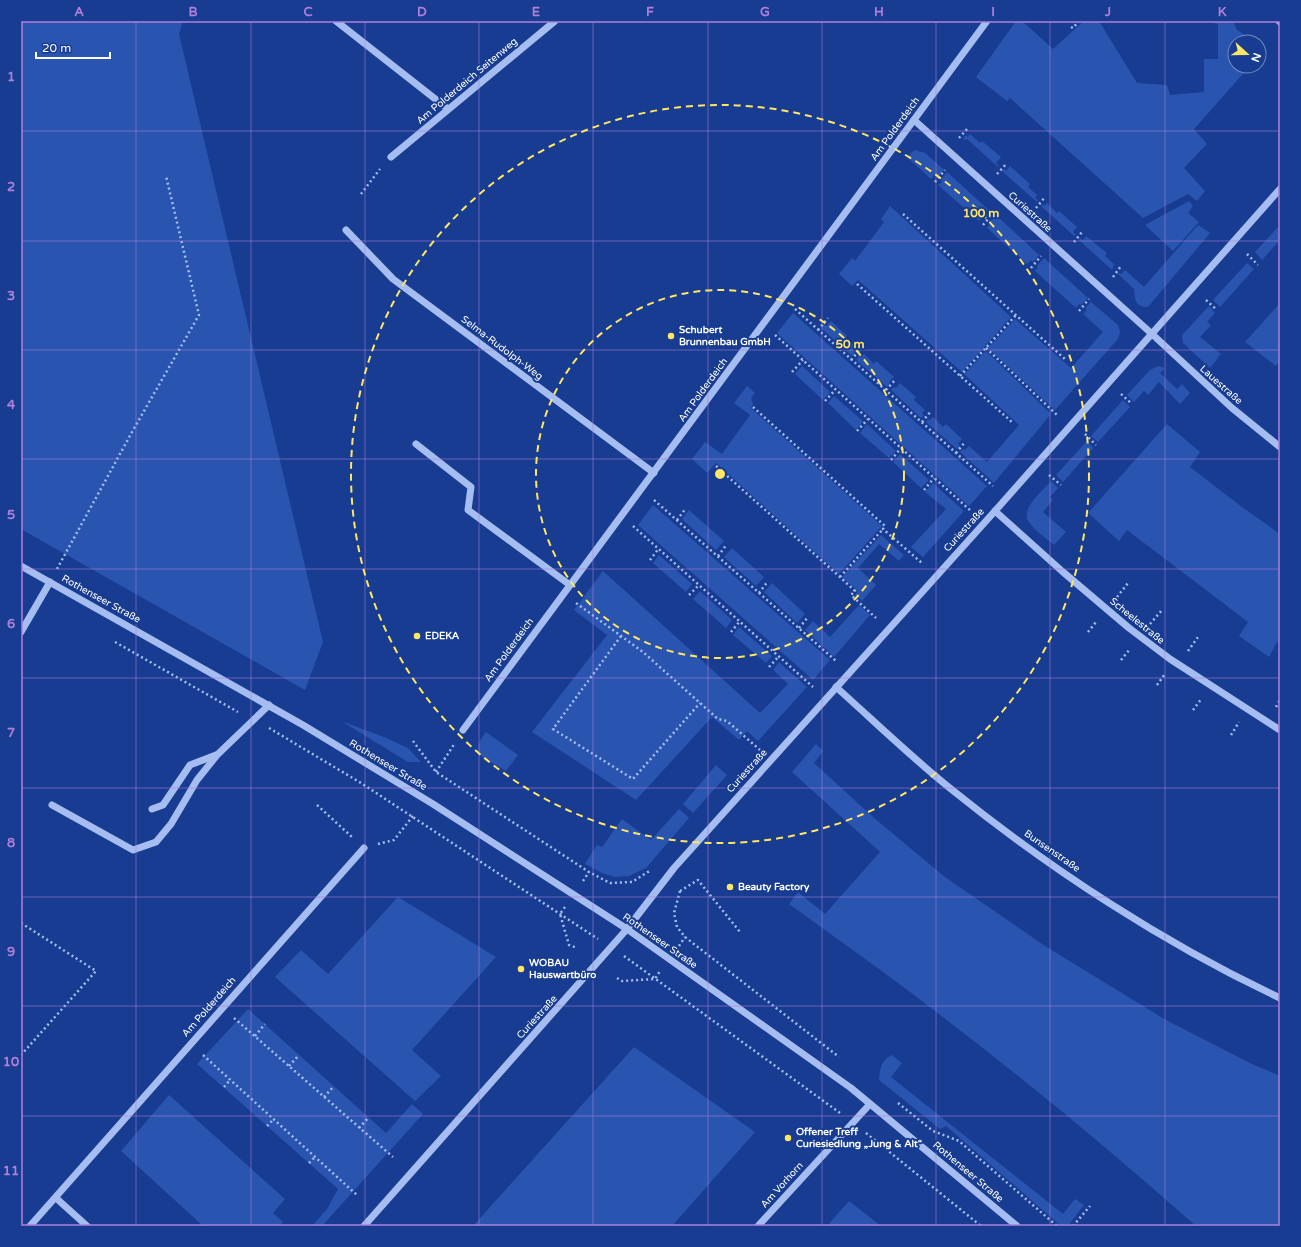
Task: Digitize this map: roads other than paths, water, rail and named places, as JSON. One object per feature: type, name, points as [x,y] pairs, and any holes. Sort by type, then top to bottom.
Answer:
[{"type":"street","points":[[336,21],[448,109]]},
{"type":"street","name":"Am Polderdeich Seitenweg","points":[[391,157],[555,21]]},
{"type":"street","name":"Am Polderdeich","points":[[463,730],[987,21]]},
{"type":"street","name":"Curiestraße","points":[[914,120],[1152,334]]},
{"type":"street","name":"Curiestraße","points":[[364,1226],[627,929],[674,868],[1280,189]]},
{"type":"street","name":"Selma-Rudolph-Weg","points":[[346,230],[392,279],[654,473]]},
{"type":"street","name":"Lauestraße","points":[[1152,334],[1232,408],[1280,447]]},
{"type":"street","points":[[416,444],[471,487],[468,510],[570,585]]},
{"type":"street","name":"Scheelestraße","points":[[994,511],[1063,572],[1141,637],[1170,659],[1280,730]]},
{"type":"street","name":"Rothenseer Straße","points":[[21,566],[269,705],[433,804],[627,929],[851,1088],[1017,1226]]},
{"type":"street","name":"Rothenseer Straße","points":[[21,632],[50,582]]},
{"type":"street","name":"Bunsenstraße","points":[[836,687],[932,773],[1032,851],[1159,933],[1235,976],[1280,998]]},
{"type":"street","points":[[52,805],[133,850],[156,842],[171,824],[197,780],[217,755],[269,705]]},
{"type":"street","points":[[152,809],[163,806],[190,765],[217,755]]},
{"type":"street","name":"Am Polderdeich","points":[[30,1226],[364,848]]},
{"type":"street","name":"Am Vorhorn","points":[[758,1226],[870,1104]]},
{"type":"street","points":[[56,1198],[87,1226]]},
{"type":"place","name":"Schubert Brunnenbau GmbH","points":[[671,336]]},
{"type":"place","name":"EDEKA","points":[[417,636]]},
{"type":"place","name":"Beauty Factory","points":[[730,887]]},
{"type":"place","name":"WOBAU Hauswartbüro","points":[[521,969]]},
{"type":"place","name":"Offener Treff Curiesiedlung „Jung & Alt“","points":[[788,1138]]}]
